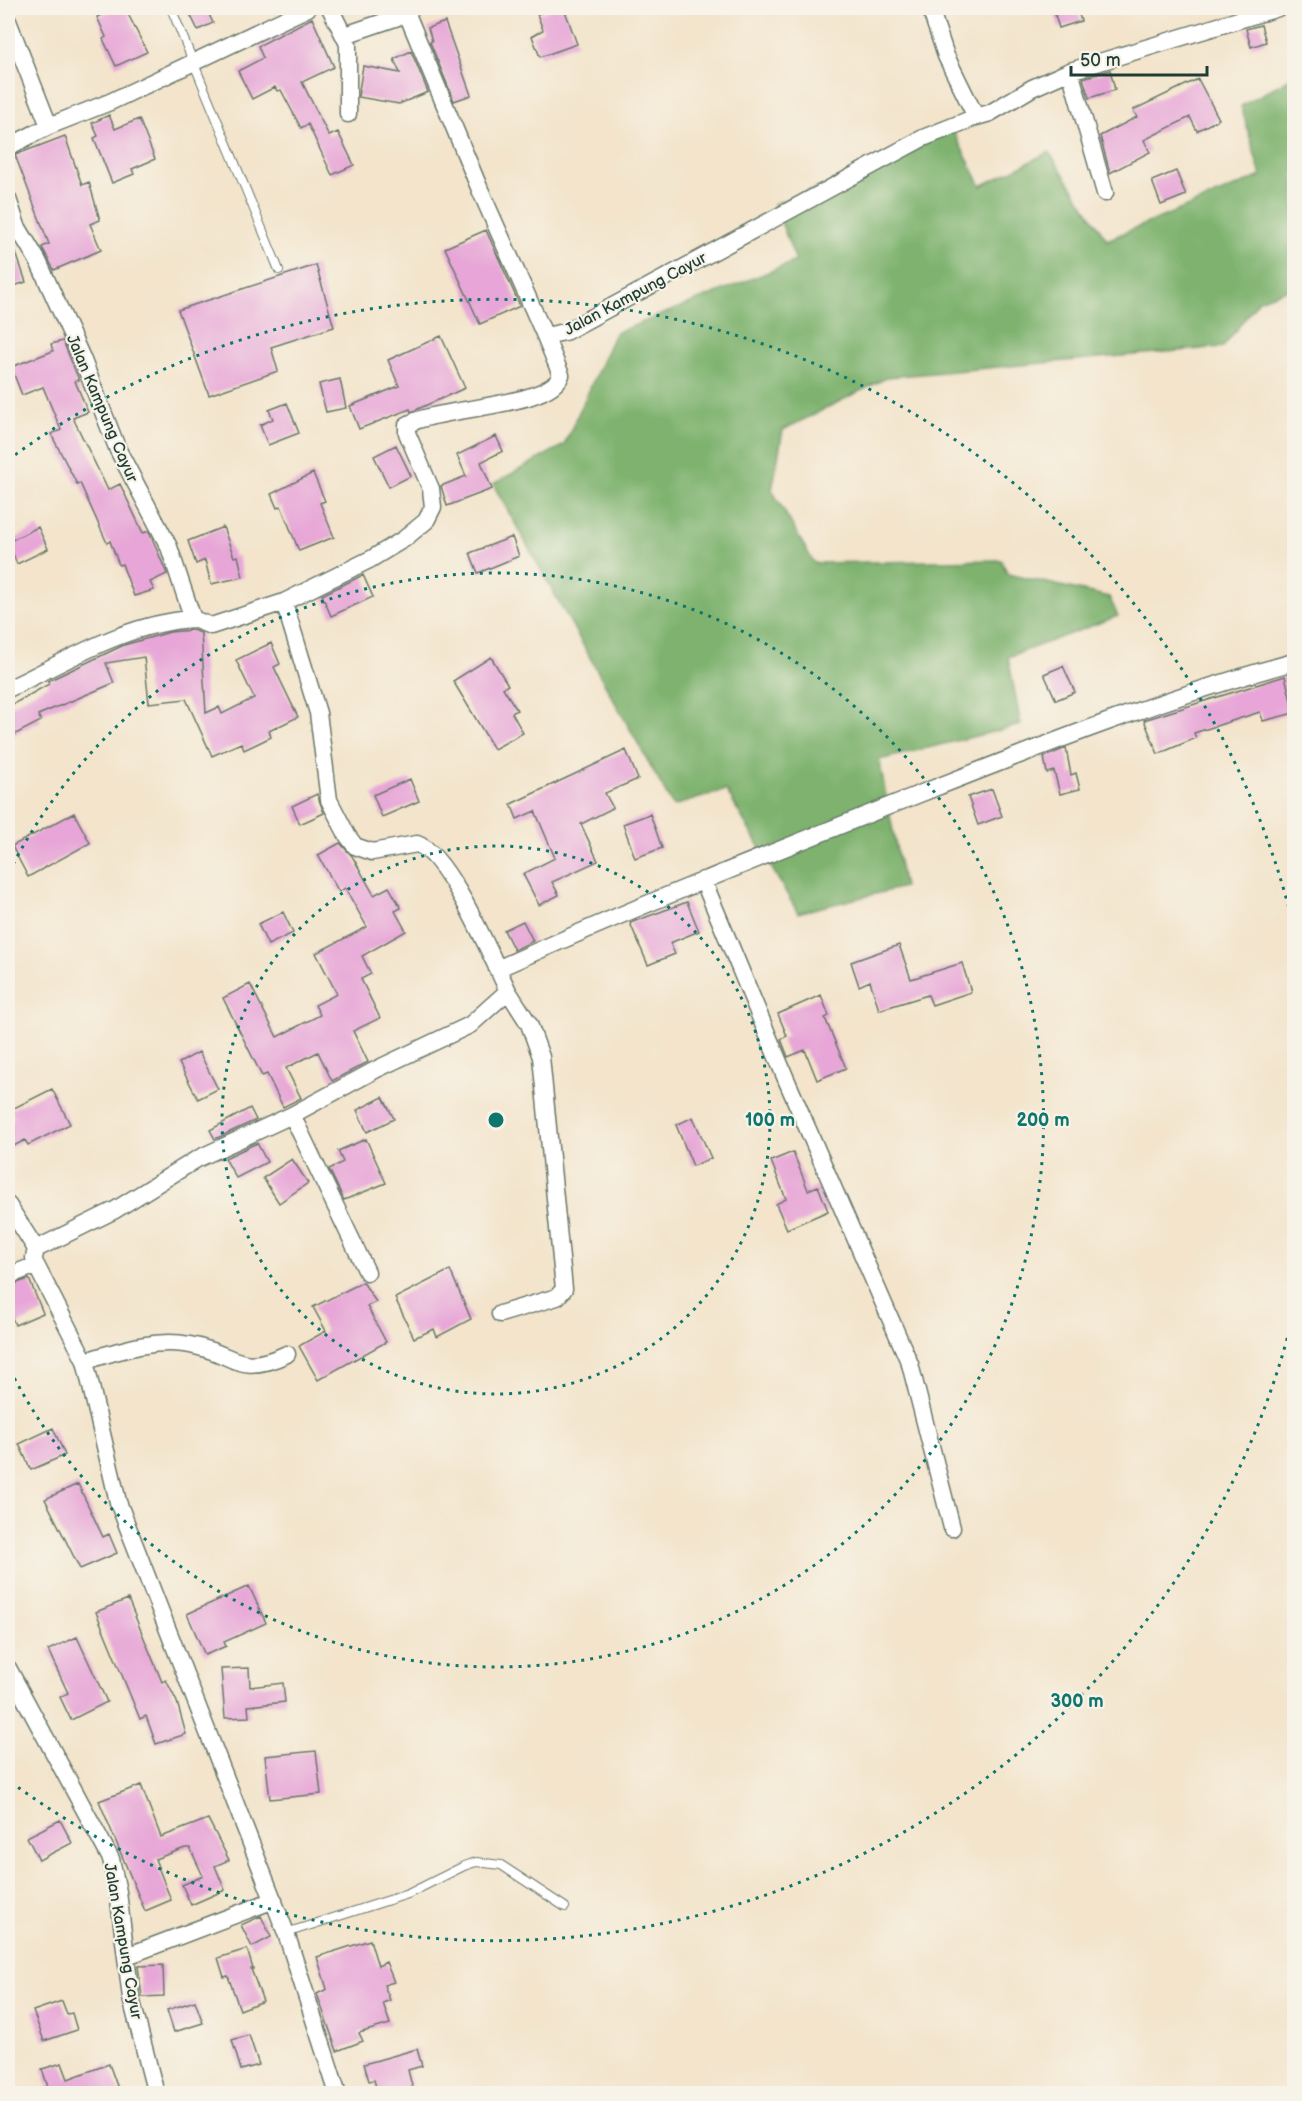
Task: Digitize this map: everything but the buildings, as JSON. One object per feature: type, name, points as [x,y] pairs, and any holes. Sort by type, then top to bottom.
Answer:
[{"type":"street","points":[[8,147],[49,126],[110,102],[308,8]]},
{"type":"street","points":[[330,8],[345,35],[350,67],[348,114]]},
{"type":"street","points":[[930,8],[946,56],[976,117]]},
{"type":"street","name":"Jalan Kampung Cayur","points":[[8,689],[135,628],[167,621],[193,619],[211,626],[284,602],[371,559],[404,539],[426,522],[433,507],[431,489],[407,433],[407,424],[499,404],[550,388],[558,382],[561,375],[544,336],[565,332],[923,138],[990,113],[1032,88],[1070,71],[1278,8]]},
{"type":"street","points":[[345,35],[414,11],[481,192],[544,336]]},
{"type":"street","points":[[8,21],[49,126]]},
{"type":"street","points":[[1070,71],[1106,193]]},
{"type":"street","name":"Jalan Kampung Cayur","points":[[8,199],[18,226],[38,261],[82,358],[118,450],[169,547],[193,619]]},
{"type":"street","points":[[284,602],[318,713],[329,800],[346,835],[355,846],[372,852],[411,844],[424,846],[448,872],[508,992],[529,1024],[541,1057],[564,1289],[557,1297],[500,1314]]},
{"type":"street","points":[[497,969],[703,880],[1027,751],[1163,701],[1294,662]]},
{"type":"street","points":[[703,880],[786,1079],[910,1364],[952,1528]]},
{"type":"street","points":[[8,1276],[197,1159],[292,1115],[377,1069],[470,1025],[508,992]]},
{"type":"street","points":[[292,1115],[367,1272]]},
{"type":"street","points":[[8,1204],[36,1257],[85,1361],[118,1502],[274,1900],[338,2094]]},
{"type":"street","points":[[85,1361],[127,1348],[162,1343],[190,1345],[252,1365],[266,1364],[287,1354]]},
{"type":"street","name":"Jalan Kampung Cayur","points":[[8,1668],[111,1859],[127,1956],[131,1998],[156,2094]]},
{"type":"street","points":[[127,1956],[274,1900]]},
{"type":"lane","points":[[171,8],[279,270]]},
{"type":"lane","points":[[286,1933],[408,1894],[464,1866],[476,1863],[501,1865],[565,1907]]},
{"type":"green space","points":[[1294,76],[1294,287],[1259,300],[1223,347],[888,377],[783,430],[772,490],[814,563],[1001,560],[1008,574],[1109,597],[1118,616],[1008,657],[1021,725],[879,760],[904,887],[798,913],[726,790],[673,806],[493,484],[564,445],[615,333],[796,261],[774,204],[903,157],[952,129],[981,186],[1049,152],[1107,240],[1261,176],[1241,106]]}]
